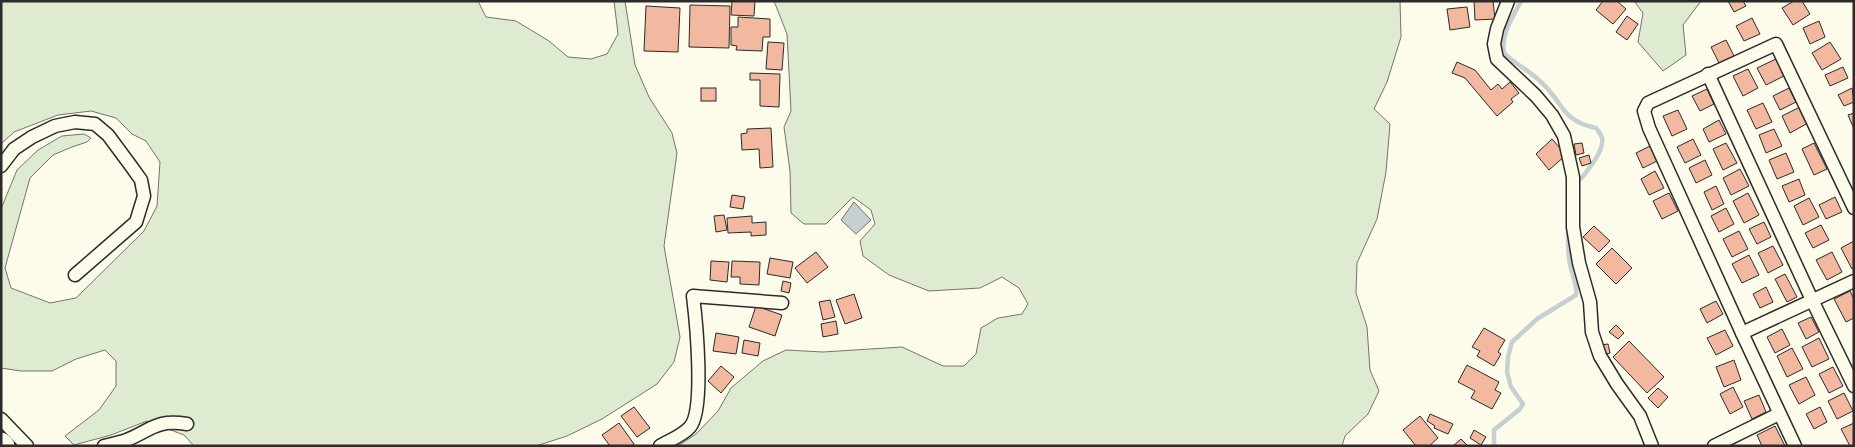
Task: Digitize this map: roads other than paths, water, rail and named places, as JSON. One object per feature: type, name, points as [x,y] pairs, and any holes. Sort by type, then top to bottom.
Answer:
[{"type":"highway","points":[[1,443],[4,446]]},
{"type":"street","points":[[1508,1],[1497,29],[1494,44],[1497,59],[1547,109],[1564,136],[1573,177],[1573,228],[1579,263],[1590,302],[1592,332],[1600,356],[1640,416],[1652,446]]},
{"type":"street","points":[[1795,446],[1649,128],[1644,110],[1648,103],[1776,44],[1854,208]]},
{"type":"street","points":[[1708,74],[1812,300],[1854,386]]},
{"type":"street","points":[[1,166],[14,149],[32,137],[54,126],[75,122],[95,124],[108,135],[141,180],[144,196],[136,222],[75,275]]},
{"type":"street","points":[[1742,333],[1854,281]]},
{"type":"street","points":[[660,446],[692,426],[696,408],[698,339],[693,296],[782,303]]},
{"type":"street","points":[[1714,446],[1779,414]]},
{"type":"street","points":[[1,419],[27,446]]},
{"type":"street","points":[[104,446],[124,441],[161,423],[187,424]]},
{"type":"waterway","points":[[1521,1],[1506,33],[1503,46],[1504,53],[1541,82],[1569,116],[1576,121],[1596,128],[1602,138],[1597,156],[1575,185]]},
{"type":"waterway","points":[[1494,446],[1494,430],[1520,409],[1523,404],[1511,387],[1507,372],[1512,342],[1537,319],[1576,295],[1576,287],[1569,259],[1568,230]]}]
